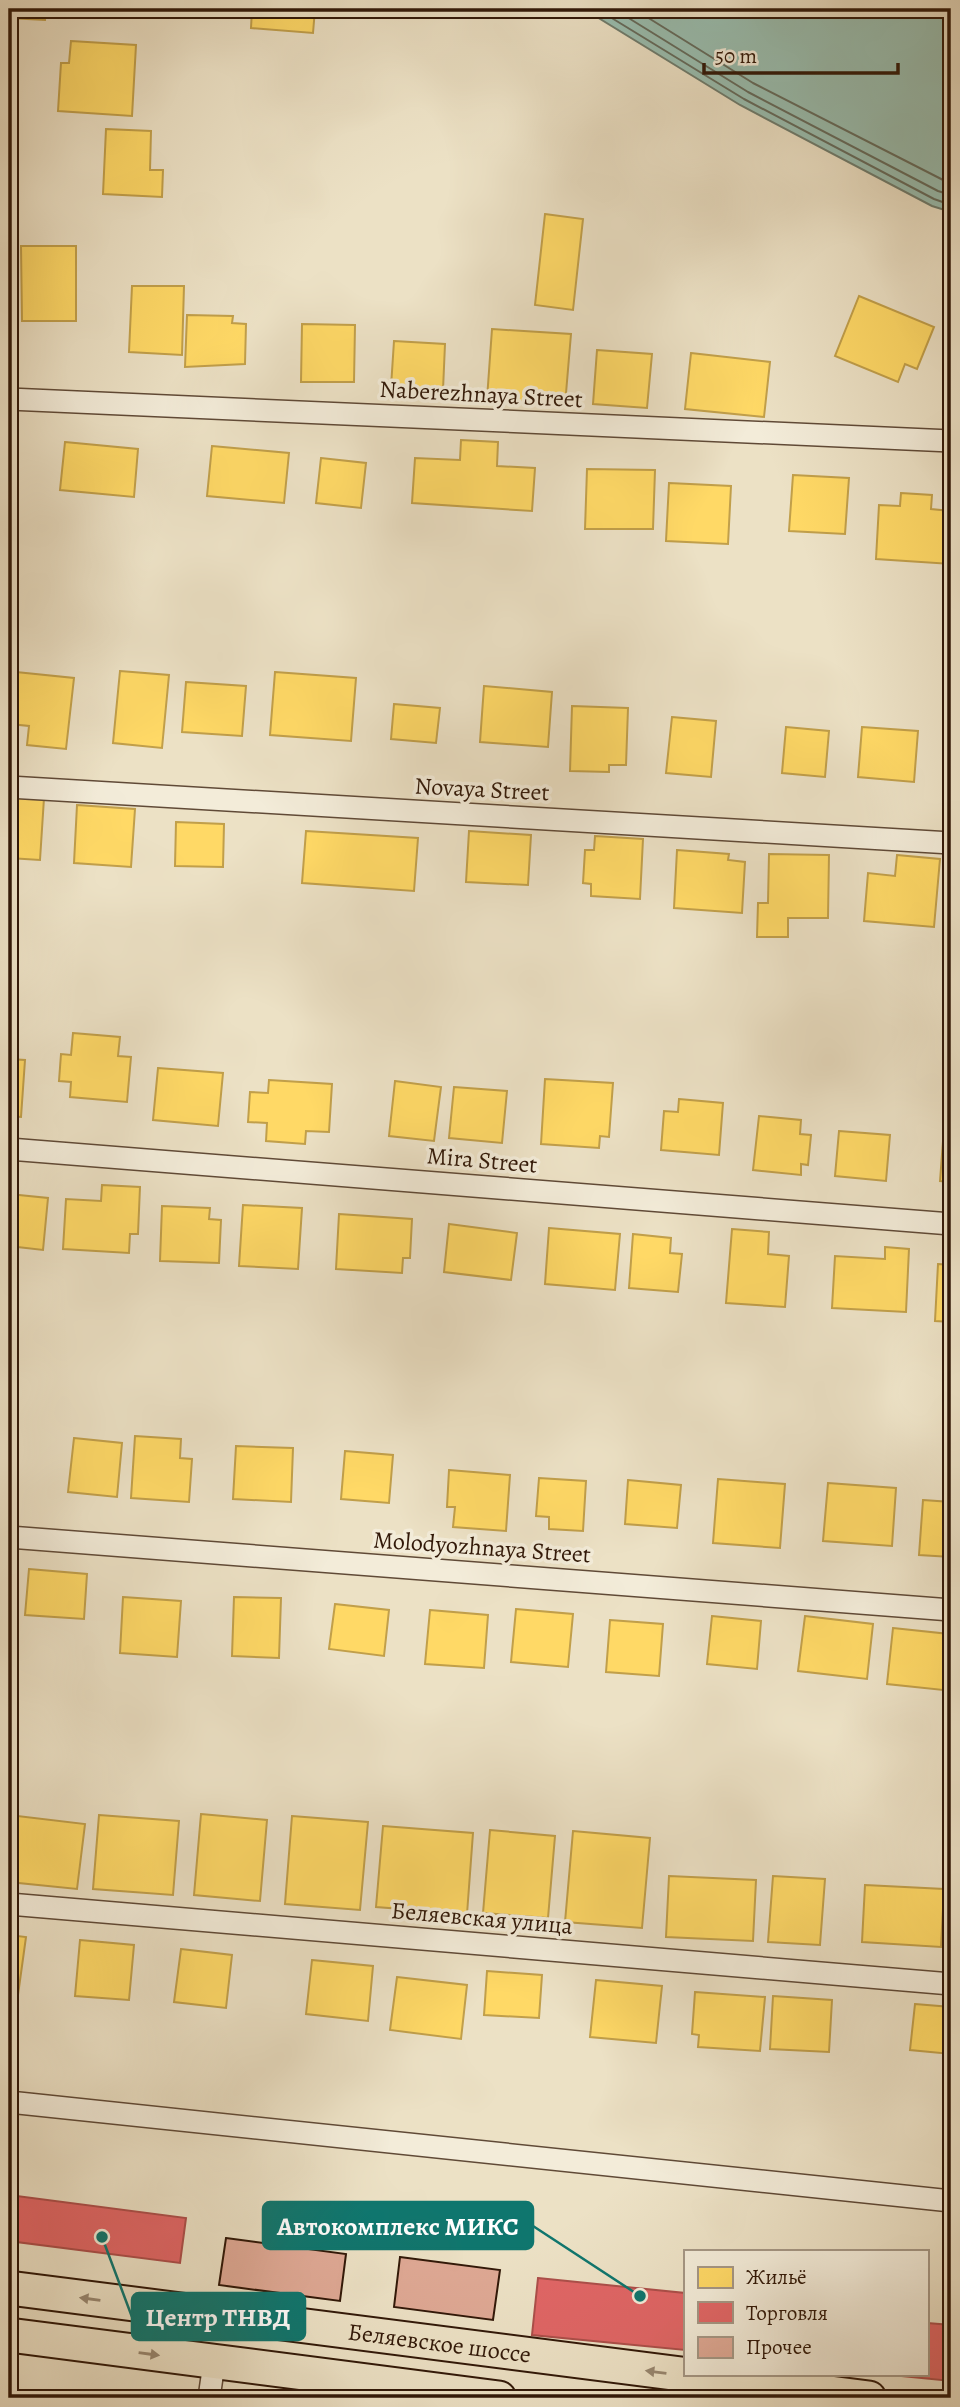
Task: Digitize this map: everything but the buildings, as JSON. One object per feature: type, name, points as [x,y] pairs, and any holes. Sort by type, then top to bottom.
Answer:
[{"type":"main road","name":"Беляевское шоссе","points":[[9,2288],[684,2374]]},
{"type":"main road","name":"Беляевское шоссе","points":[[9,2335],[499,2398]]},
{"type":"main road","name":"Беляевское шоссе","points":[[697,2376],[869,2398]]},
{"type":"street","name":"Naberezhnaya Street","points":[[9,399],[951,441]]},
{"type":"street","name":"Novaya Street","points":[[9,788],[951,843]]},
{"type":"street","name":"Mira Street","points":[[9,1149],[951,1224]]},
{"type":"street","name":"Molodyozhnaya Street","points":[[9,1537],[951,1610]]},
{"type":"street","name":"Беляевская улица","points":[[9,1904],[951,1984]]},
{"type":"street","points":[[9,2102],[951,2201]]},
{"type":"street","points":[[209,2398],[214,2362]]},
{"type":"water","points":[[584,9],[951,9],[951,212],[932,206],[740,105]]},
{"type":"place","name":"Центр ТНВД","points":[[102,2237]]},
{"type":"place","name":"Автокомплекс МИКС","points":[[640,2296]]}]
